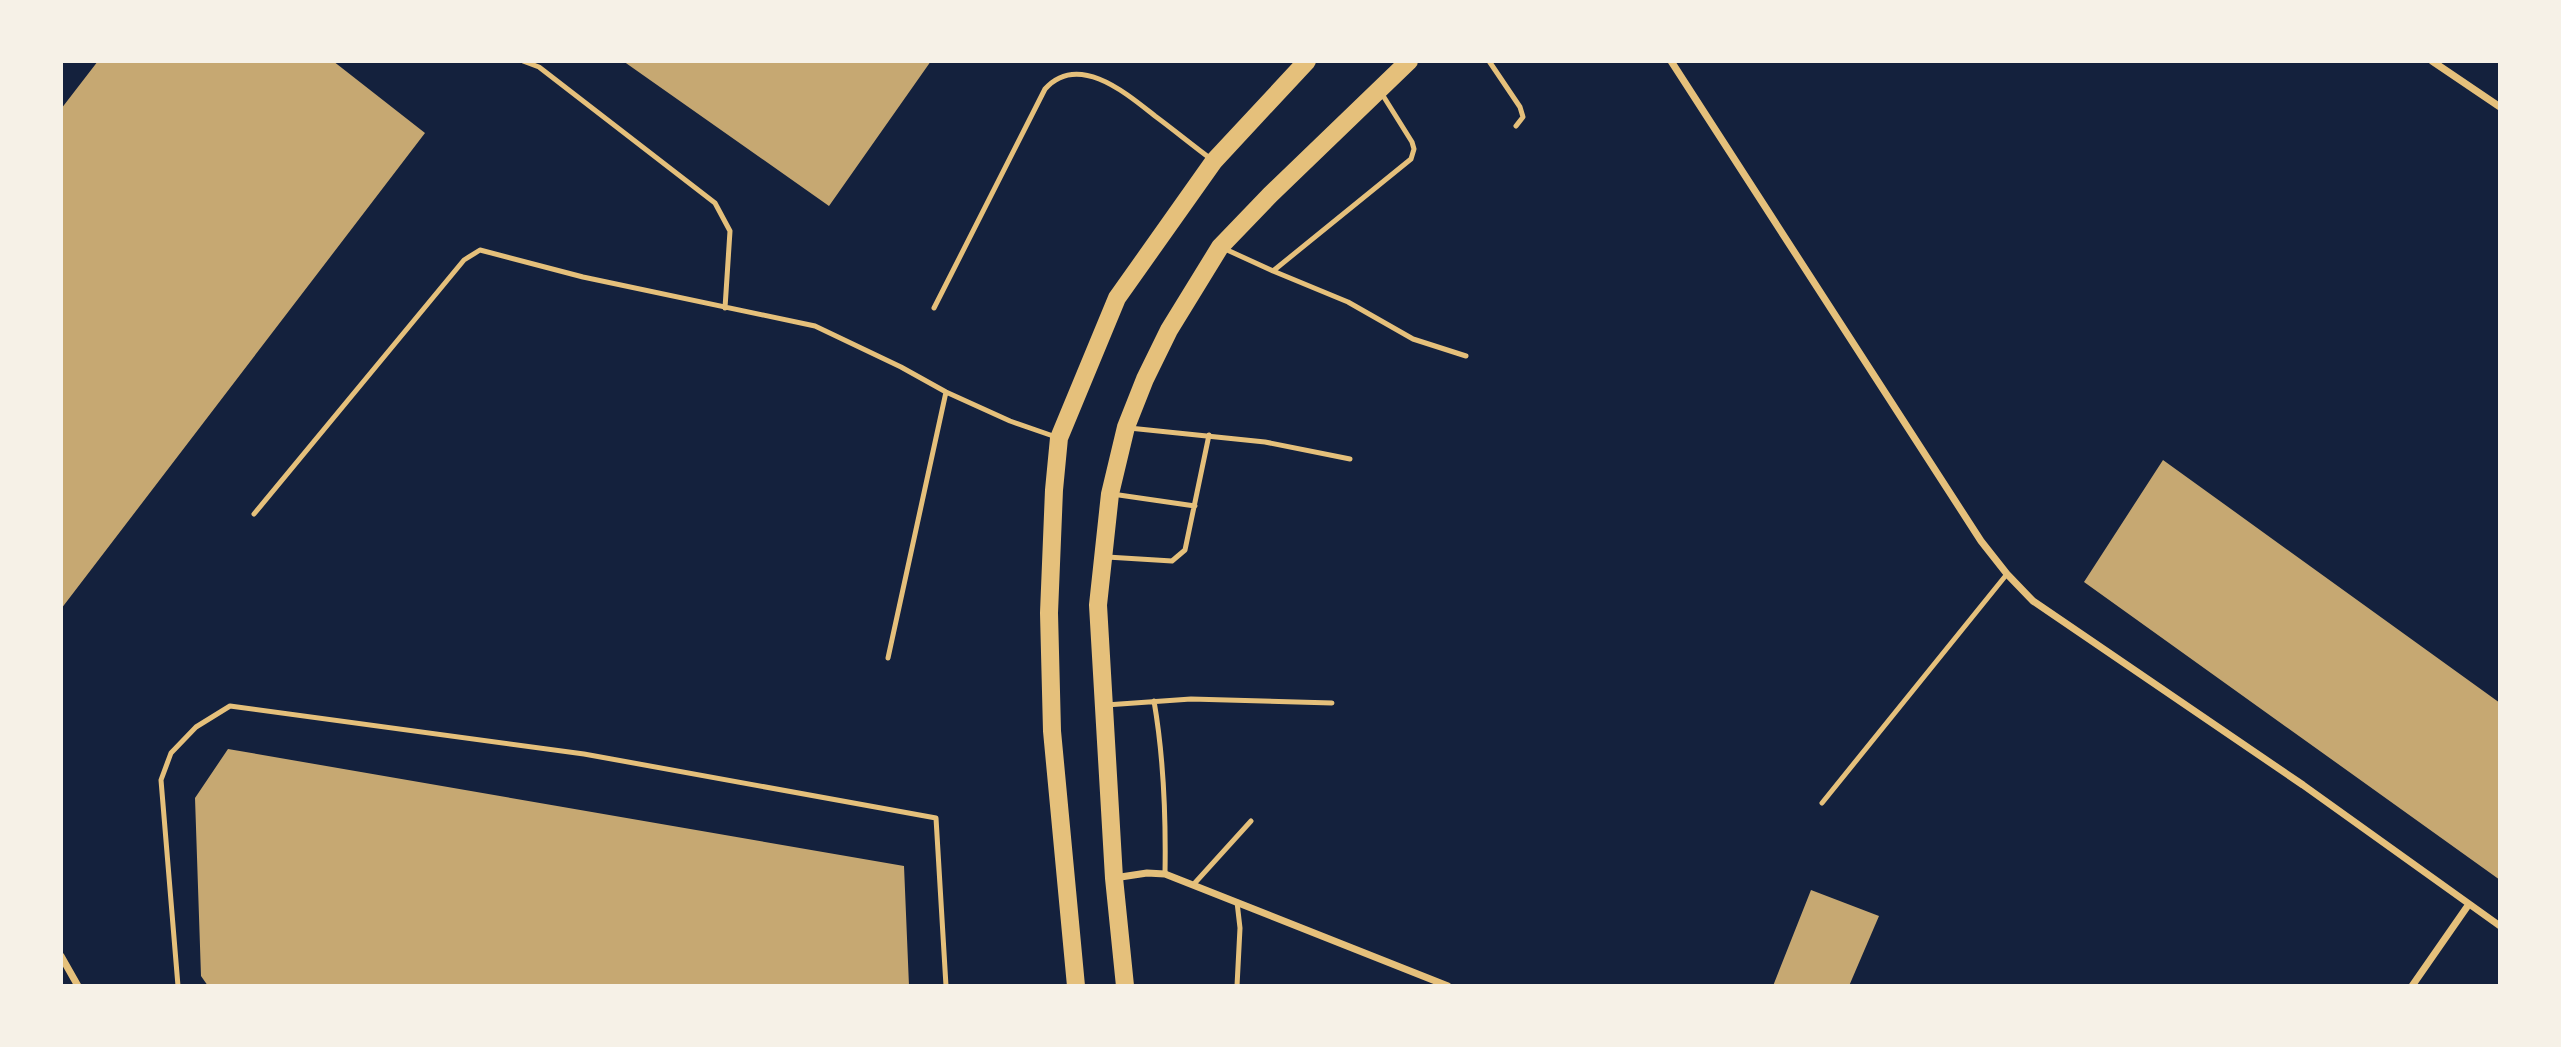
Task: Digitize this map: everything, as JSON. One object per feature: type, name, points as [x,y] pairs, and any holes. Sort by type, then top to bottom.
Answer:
[{"type":"main road","points":[[1076,986],[1052,731],[1049,613],[1059,438],[1117,298],[1214,161],[1307,61]]},
{"type":"main road","points":[[1125,986],[1114,878],[1098,605],[1110,494],[1126,427],[1169,330],[1220,247],[1409,61]]},
{"type":"street","points":[[1671,61],[1981,541],[2007,574],[2033,601],[2303,785],[2500,926]]},
{"type":"street","points":[[2432,61],[2500,107]]},
{"type":"street","points":[[1114,878],[1147,873],[1165,874],[1448,986]]},
{"type":"street","points":[[2412,986],[2469,904]]},
{"type":"street","points":[[61,956],[78,986]]},
{"type":"lane","points":[[523,61],[539,67],[715,203],[730,231],[725,308]]},
{"type":"lane","points":[[1489,61],[1520,107],[1523,117],[1517,126]]},
{"type":"lane","points":[[934,308],[1045,89],[1063,75],[1089,75],[1115,85],[1214,161]]},
{"type":"lane","points":[[1273,271],[1410,159],[1414,149],[1412,142],[1379,88]]},
{"type":"lane","points":[[1220,247],[1348,302],[1413,339],[1466,356]]},
{"type":"lane","points":[[254,514],[464,260],[480,250],[583,277],[816,327],[901,367],[946,392],[1010,421],[1059,438]]},
{"type":"lane","points":[[888,658],[946,392]]},
{"type":"lane","points":[[1126,427],[1265,442],[1350,459]]},
{"type":"lane","points":[[1102,556],[1172,561],[1185,550],[1209,435]]},
{"type":"lane","points":[[1110,494],[1195,506]]},
{"type":"lane","points":[[1822,803],[2007,574]]},
{"type":"lane","points":[[1103,705],[1191,699],[1332,703]]},
{"type":"lane","points":[[1154,701],[1166,813],[1165,874]]},
{"type":"lane","points":[[178,986],[161,780],[172,753],[196,727],[230,706],[584,754],[936,818],[946,986]]},
{"type":"lane","points":[[1193,885],[1251,821]]},
{"type":"lane","points":[[1237,902],[1240,928],[1237,986]]},
{"type":"building","points":[[98,61],[333,61],[425,133],[61,609],[61,109]]},
{"type":"building","points":[[623,61],[931,61],[829,206]]},
{"type":"building","points":[[2163,460],[2500,703],[2500,880],[2084,582]]},
{"type":"building","points":[[228,749],[904,866],[909,986],[208,986],[201,976],[195,798]]},
{"type":"building","points":[[1811,890],[1879,916],[1849,986],[1773,986]]}]
